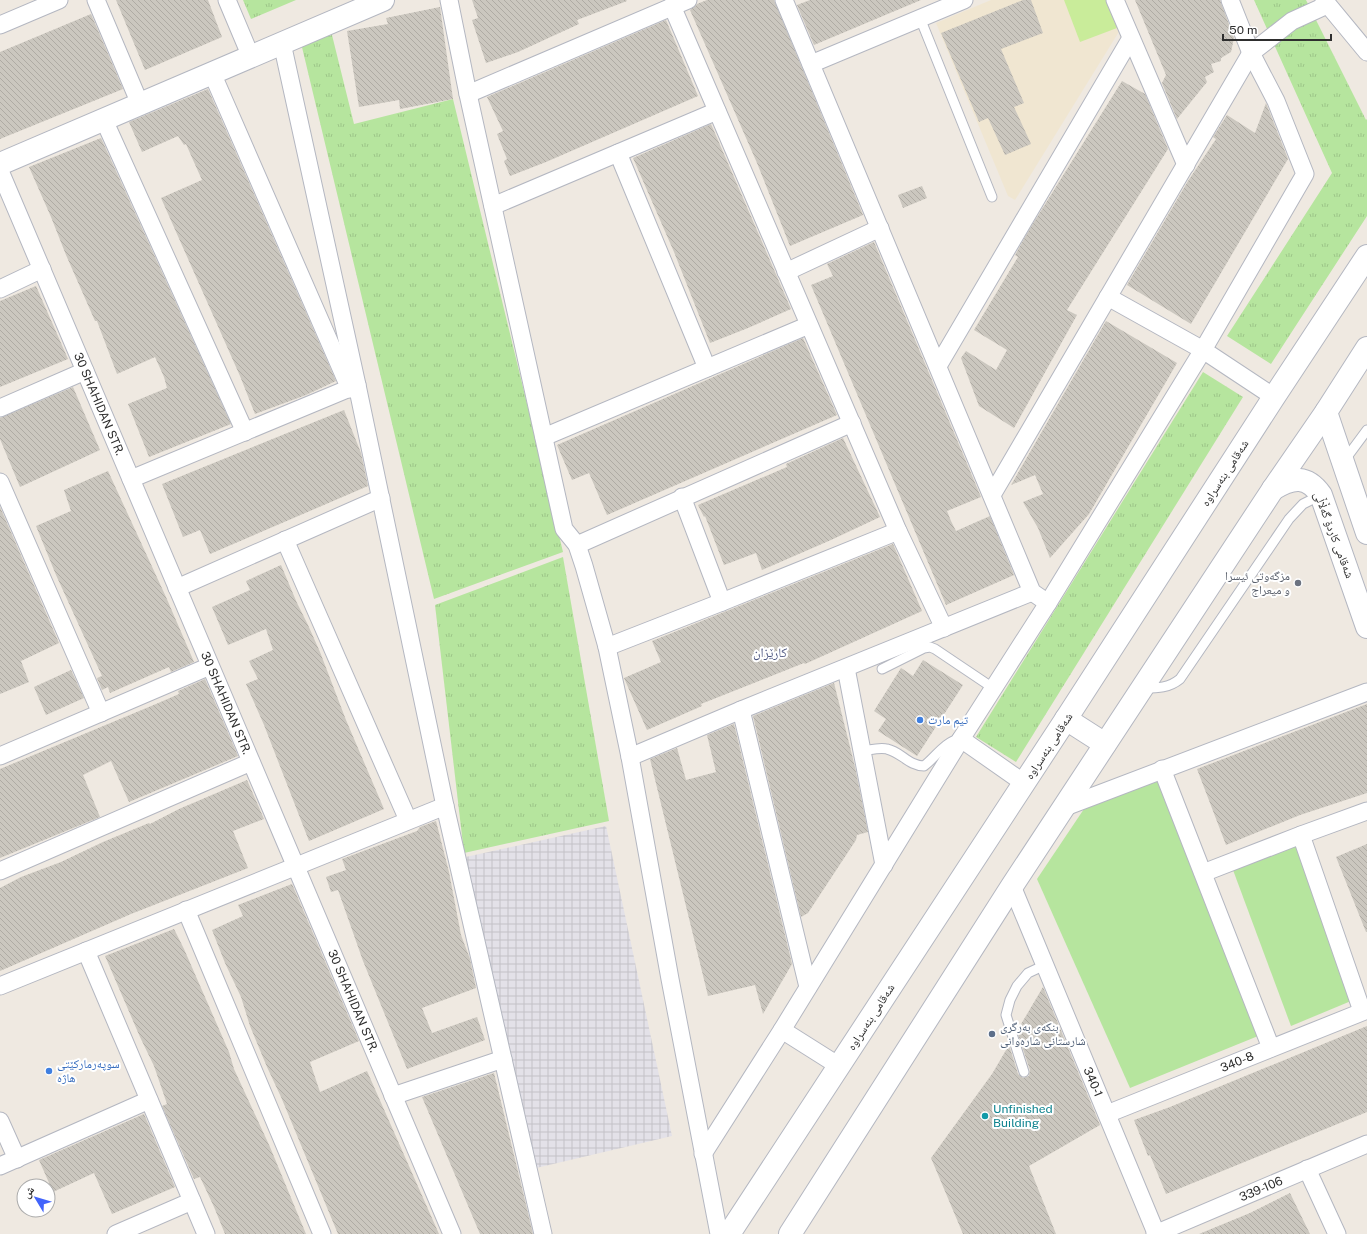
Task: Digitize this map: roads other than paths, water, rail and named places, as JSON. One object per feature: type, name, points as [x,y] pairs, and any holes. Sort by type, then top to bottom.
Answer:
[{"type":"main road","points":[[0,164],[383,0]]},
{"type":"main road","name":"شەقامی بنەسراوە","points":[[729,1234],[1024,784],[1367,256]]},
{"type":"main road","points":[[790,1234],[1012,886],[1367,348]]},
{"type":"main road","points":[[1326,412],[1367,533]]},
{"type":"main road","name":"شەقامی کاردۆ گەڵاڵی","points":[[1273,489],[1284,482],[1296,479],[1307,481],[1315,487],[1321,495],[1367,627]]},
{"type":"main road","points":[[1066,719],[1105,744]]},
{"type":"street","points":[[0,25],[59,0]]},
{"type":"street","points":[[96,0],[140,104]]},
{"type":"street","points":[[227,0],[251,57]]},
{"type":"street","points":[[449,0],[468,94],[564,529],[577,545],[607,646],[630,757],[670,978],[719,1234]]},
{"type":"street","points":[[468,94],[688,0]]},
{"type":"street","points":[[784,0],[1032,592],[1048,603]]},
{"type":"street","points":[[811,64],[964,0]]},
{"type":"street","points":[[1115,0],[1186,165]]},
{"type":"street","points":[[703,1154],[782,1030],[961,739],[1048,603],[1203,350],[1305,174],[1276,101],[1251,53],[1230,0]]},
{"type":"street","points":[[992,495],[1251,53],[1292,21],[1326,2],[1367,52]]},
{"type":"street","points":[[672,6],[898,531],[944,628]]},
{"type":"street","points":[[938,366],[1131,38]]},
{"type":"street","points":[[282,43],[353,387],[381,498],[445,806],[543,1234]]},
{"type":"street","points":[[212,73],[353,387]]},
{"type":"street","points":[[493,206],[717,110]]},
{"type":"street","points":[[104,120],[245,432]]},
{"type":"street","points":[[618,153],[707,368]]},
{"type":"street","name":"30 SHAHIDAN STR.","points":[[0,171],[452,1234]]},
{"type":"street","points":[[786,272],[880,228]]},
{"type":"street","points":[[0,289],[42,269]]},
{"type":"street","points":[[1108,298],[1203,350],[1274,397]]},
{"type":"street","points":[[544,437],[809,325]]},
{"type":"street","points":[[0,408],[85,371]]},
{"type":"street","points":[[131,479],[353,387]]},
{"type":"street","points":[[577,545],[682,497],[852,423]]},
{"type":"street","points":[[0,482],[101,713]]},
{"type":"street","points":[[682,497],[722,602]]},
{"type":"street","points":[[177,588],[381,498]]},
{"type":"street","points":[[607,646],[722,602],[898,531]]},
{"type":"street","points":[[285,540],[408,820]]},
{"type":"street","points":[[630,757],[741,710],[1032,592]]},
{"type":"street","points":[[0,756],[210,666]]},
{"type":"street","points":[[846,668],[884,865]]},
{"type":"street","points":[[1065,806],[1162,768],[1367,692]]},
{"type":"street","points":[[741,710],[808,987]]},
{"type":"street","points":[[961,739],[1024,784]]},
{"type":"street","points":[[0,871],[251,762]]},
{"type":"street","points":[[1162,768],[1271,1048]]},
{"type":"street","points":[[0,986],[445,806]]},
{"type":"street","points":[[1203,873],[1367,811]]},
{"type":"street","points":[[1301,835],[1365,1010]]},
{"type":"street","name":"340-1","points":[[1012,886],[1156,1234]]},
{"type":"street","points":[[186,910],[322,1234]]},
{"type":"street","points":[[86,951],[206,1234]]},
{"type":"street","name":"340-8","points":[[1107,1114],[1365,1010]]},
{"type":"street","points":[[782,1030],[839,1066]]},
{"type":"street","points":[[393,1096],[503,1059]]},
{"type":"street","points":[[0,1166],[149,1100]]},
{"type":"street","points":[[0,1121],[17,1159]]},
{"type":"street","name":"339-106","points":[[1156,1234],[1367,1144]]},
{"type":"street","points":[[1307,1170],[1337,1234]]},
{"type":"street","points":[[116,1234],[192,1201]]},
{"type":"lane","points":[[920,18],[992,196]]},
{"type":"lane","points":[[1343,463],[1367,430]]},
{"type":"lane","points":[[1142,688],[1160,688],[1174,684],[1180,679],[1289,519],[1303,504],[1321,495]]},
{"type":"lane","points":[[882,669],[924,648],[930,647],[993,688]]},
{"type":"lane","points":[[862,751],[881,748],[888,749],[917,766],[924,766],[952,741],[961,739]]},
{"type":"lane","points":[[1024,1072],[1006,1015],[1010,1000],[1017,986],[1028,973],[1045,965]]},
{"type":"place","name":"مزگەوتی ئیسرا و میعراج","points":[[1298,583]]},
{"type":"place","name":"تيم مارت","points":[[920,720]]},
{"type":"place","name":"بنكەی بەرگری شارستانی شارەوانی","points":[[992,1034]]},
{"type":"place","name":"سوپەرمارکێتی هاژە","points":[[49,1071]]},
{"type":"place","name":"Unfinished Building","points":[[985,1116]]},
{"type":"district","name":"کارێزان","points":[[770,652]]}]
